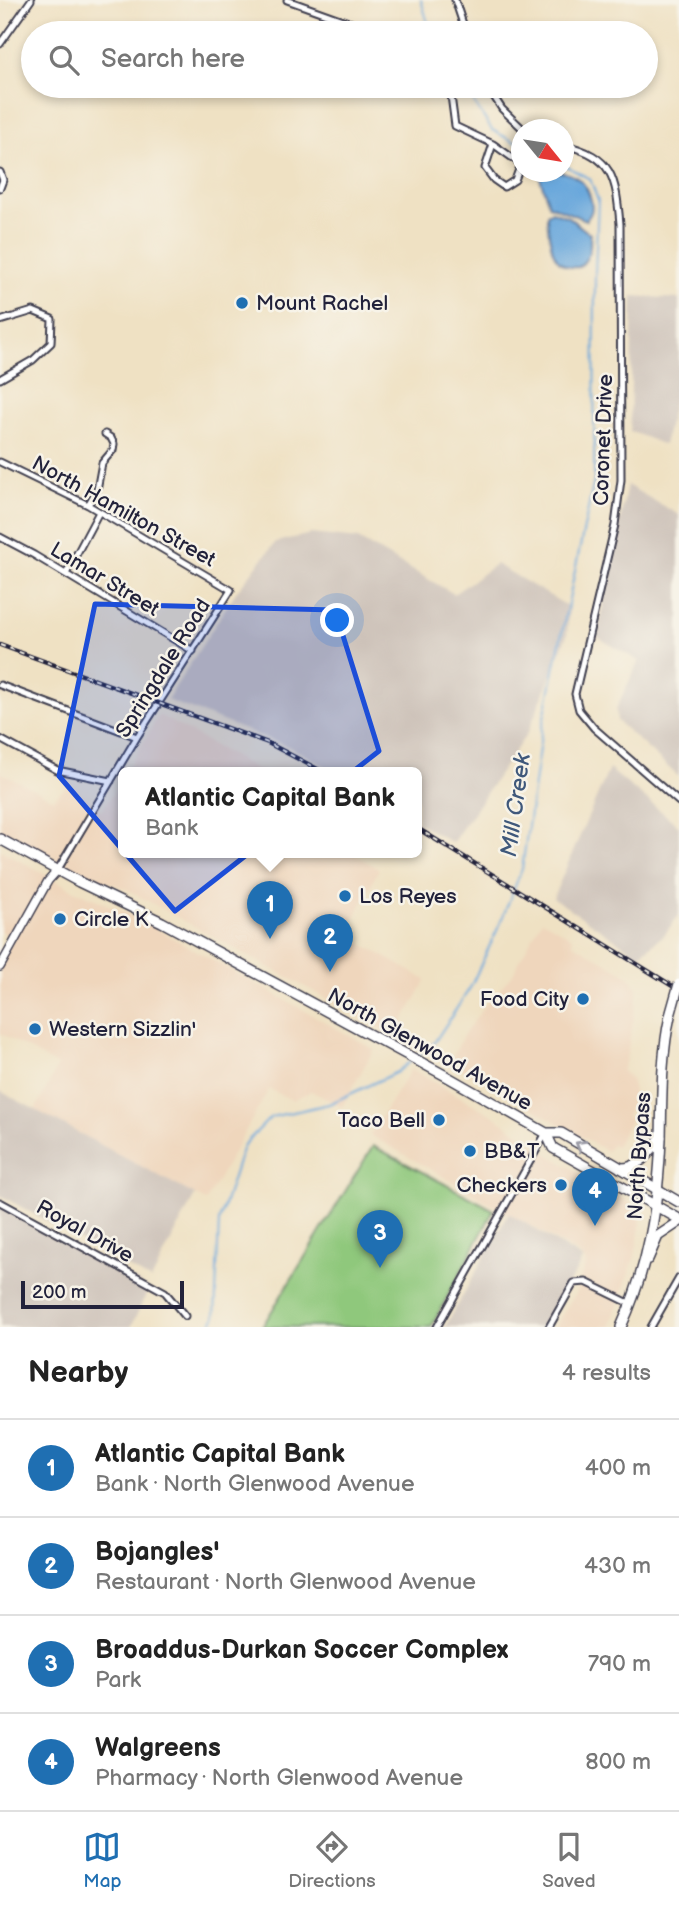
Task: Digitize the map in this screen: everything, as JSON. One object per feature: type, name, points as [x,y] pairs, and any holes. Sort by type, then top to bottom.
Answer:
[{"type":"main road","name":"North Glenwood Avenue","points":[[0,839],[57,871],[150,915],[546,1133],[561,1133],[679,1202]]},
{"type":"main road","name":"North Bypass","points":[[621,1327],[643,1270],[655,1206],[661,1137],[662,1072],[670,1016],[679,984]]},
{"type":"main road","name":"North Glenwood Avenue","points":[[546,1133],[553,1148],[679,1220]]},
{"type":"main road","points":[[620,1168],[635,1166],[661,1137]]},
{"type":"main road","points":[[643,1270],[658,1236],[679,1220]]},
{"type":"street","points":[[0,44],[30,0]]},
{"type":"street","points":[[287,0],[346,21]]},
{"type":"street","points":[[455,0],[462,21]]},
{"type":"street","points":[[0,26],[8,32]]},
{"type":"street","points":[[451,98],[455,126],[493,144],[521,164],[515,180],[504,187],[494,180],[485,168],[493,144]]},
{"type":"street","points":[[495,98],[512,119]]},
{"type":"street","name":"Coronet Drive","points":[[574,148],[594,155],[609,170],[617,190],[620,224],[623,450],[615,525],[575,694],[579,709],[594,728],[679,802]]},
{"type":"street","points":[[0,172],[4,180],[0,188]]},
{"type":"street","points":[[0,321],[33,311],[52,319],[51,343],[33,360],[0,379]]},
{"type":"street","points":[[89,505],[97,490],[102,463],[113,450],[111,438],[105,435]]},
{"type":"street","name":"North Hamilton Street","points":[[0,463],[89,505],[231,590]]},
{"type":"street","points":[[66,573],[99,512]]},
{"type":"street","name":"Lamar Street","points":[[0,537],[66,573],[193,651]]},
{"type":"street","name":"Springdale Road","points":[[119,767],[231,590]]},
{"type":"street","points":[[0,685],[137,737]]},
{"type":"street","points":[[0,739],[57,770],[111,781]]},
{"type":"street","name":"Springdale Road","points":[[57,871],[118,769]]},
{"type":"street","points":[[0,967],[48,881],[57,871]]},
{"type":"street","points":[[437,1327],[546,1133]]},
{"type":"street","name":"Royal Drive","points":[[0,1202],[165,1292],[185,1316]]},
{"type":"street","points":[[650,1327],[679,1278]]},
{"type":"street","points":[[549,1327],[574,1283],[586,1282],[631,1304]]},
{"type":"highlighted area","points":[[95,604],[335,610],[379,751],[175,911],[59,776]]},
{"type":"shaded area","points":[[633,296],[679,299],[679,377],[664,445],[630,431]]},
{"type":"shaded area","points":[[627,485],[679,515],[679,777],[617,721],[616,709],[639,661],[597,637]]},
{"type":"shaded area","points":[[311,534],[358,539],[454,594],[496,564],[569,607],[567,635],[528,732],[452,843],[422,825],[422,767],[327,767],[290,747],[167,700],[236,592],[276,542]]},
{"type":"shaded area","points":[[159,715],[252,767],[129,767]]},
{"type":"shaded area","points":[[609,769],[679,826],[679,915],[664,935],[639,955],[553,898]]},
{"type":"shaded area","points":[[0,772],[53,799],[70,784],[102,811],[118,785],[118,858],[361,858],[379,869],[346,935],[426,980],[395,1036],[126,889],[78,871],[0,831]]},
{"type":"shaded area","points":[[0,850],[72,889],[131,915],[374,1049],[342,1107],[311,1091],[292,1100],[269,1089],[206,1201],[35,1110],[58,1066],[0,1033],[0,957],[12,937],[0,931]]},
{"type":"shaded area","points":[[542,920],[573,938],[572,943],[629,976],[637,988],[622,1071],[631,1079],[634,1090],[627,1116],[631,1119],[616,1146],[612,1144],[607,1151],[450,1062],[463,1036],[489,1000],[512,975]]},
{"type":"shaded area","points":[[411,1069],[494,1116],[551,1156],[637,1209],[641,1221],[635,1256],[610,1327],[555,1327],[576,1292],[586,1262],[578,1253],[370,1135]]},
{"type":"shaded area","points":[[0,1091],[195,1195],[151,1280],[0,1195]]},
{"type":"shaded area","points":[[0,1206],[149,1288],[131,1327],[0,1327]]},
{"type":"shaded area","points":[[509,1213],[583,1259],[543,1327],[445,1327]]},
{"type":"green space","points":[[373,1146],[494,1210],[431,1327],[262,1327]]},
{"type":"water","points":[[574,177],[584,185],[592,206],[586,220],[549,205],[541,182],[574,182]]},
{"type":"water","points":[[552,211],[568,217],[590,234],[589,252],[579,267],[562,264],[553,252],[547,219],[547,214]]},
{"type":"waterway","name":"Mill Creek","points":[[421,0],[427,21]]},
{"type":"waterway","name":"Mill Creek","points":[[471,98],[492,130],[511,140]]},
{"type":"waterway","name":"Mill Creek","points":[[418,1055],[434,1043],[470,988],[522,869],[542,727],[594,481],[598,200],[590,179],[574,170]]},
{"type":"waterway","name":"Mill Creek","points":[[210,1327],[215,1317],[219,1221],[243,1146],[271,1117],[329,1104],[397,1072],[411,1061]]},
{"type":"railway","points":[[0,645],[268,743],[314,767]]},
{"type":"railway","points":[[422,831],[679,990]]},
{"type":"place","name":"Mount Rachel","points":[[242,303]]},
{"type":"place","name":"Los Reyes","points":[[345,896]]},
{"type":"place","name":"Circle K","points":[[60,919]]},
{"type":"place","name":"Atlantic Capital Bank","points":[[270,939]]},
{"type":"place","name":"Bojangles'","points":[[330,972]]},
{"type":"place","name":"Food City","points":[[583,999]]},
{"type":"place","name":"Western Sizzlin'","points":[[35,1029]]},
{"type":"place","name":"Taco Bell","points":[[439,1120]]},
{"type":"place","name":"BB&T","points":[[470,1151]]},
{"type":"place","name":"Checkers","points":[[561,1185]]},
{"type":"place","name":"Walgreens","points":[[595,1226]]},
{"type":"place","name":"Broaddus-Durkan Soccer Complex","points":[[380,1268]]}]
